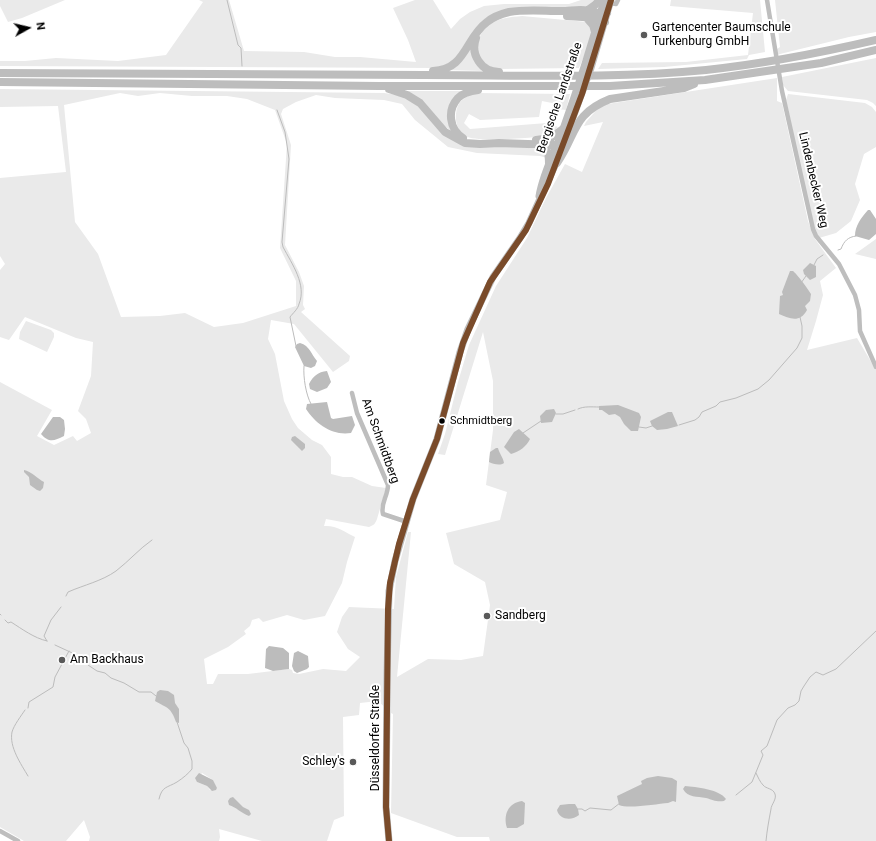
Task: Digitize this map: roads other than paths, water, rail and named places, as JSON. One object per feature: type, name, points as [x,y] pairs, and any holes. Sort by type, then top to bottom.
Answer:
[{"type":"highway","points":[[513,75],[487,69],[475,55],[475,40],[489,23],[504,16],[519,14],[587,13],[600,0]]},
{"type":"highway","points":[[400,75],[406,71],[436,71],[445,69],[454,64],[463,55],[482,26],[491,19],[502,14],[516,11],[587,13],[603,17]]},
{"type":"highway","points":[[587,13],[595,32]]},
{"type":"highway","points":[[0,73],[632,75],[705,70],[748,65],[819,53],[876,40]]},
{"type":"highway","points":[[0,82],[511,87],[610,86],[705,80],[821,63],[876,50]]},
{"type":"highway","points":[[538,145],[544,147],[548,152],[553,164],[563,154],[573,131],[580,120],[585,114],[600,103],[610,99],[684,88],[705,80]]},
{"type":"highway","points":[[379,86],[407,95],[420,103],[446,132],[465,143],[556,145],[565,141]]},
{"type":"highway","points":[[511,87],[466,92],[458,98],[453,106],[450,116],[452,125],[456,132],[462,137],[475,142],[507,141],[548,139],[556,135],[563,128]]},
{"type":"main road","name":"Bergische Landstraße","points":[[387,659],[390,584],[413,499],[435,444],[460,352],[468,329],[490,282],[526,230],[538,204],[541,184],[565,141],[608,1]]},
{"type":"main road","name":"Bergische Landstraße","points":[[587,68],[595,32],[603,17]]},
{"type":"main road","name":"Bergische Landstraße","points":[[553,164],[556,145],[579,94]]},
{"type":"main road","name":"Düsseldorfer Straße","points":[[387,659],[386,807],[389,841]]},
{"type":"street","name":"Bergische Landstraße","points":[[608,1],[616,4],[618,0]]},
{"type":"street","name":"Lindenbecker Weg","points":[[767,0],[780,78],[813,229],[816,236],[839,264],[855,296],[859,310],[860,331],[876,367]]},
{"type":"street","name":"Am Schmidtberg","points":[[352,393],[357,413],[387,482],[387,492],[382,508],[383,514],[407,522]]},
{"type":"street","points":[[0,831],[18,841]]},
{"type":"waterway","points":[[227,0],[238,45],[241,48],[242,66]]},
{"type":"waterway","points":[[277,110],[285,132],[289,159],[282,242],[283,247],[294,267],[301,289],[301,297],[297,309],[290,317],[296,346]]},
{"type":"waterway","points":[[838,250],[841,249],[847,240],[856,236]]},
{"type":"waterway","points":[[814,265],[817,259],[823,255]]},
{"type":"waterway","points":[[801,283],[806,276]]},
{"type":"waterway","points":[[679,425],[695,420],[702,412],[716,406],[720,402],[736,398],[758,389],[769,380],[797,348],[802,338],[800,317]]},
{"type":"waterway","points":[[304,366],[305,386],[311,404]]},
{"type":"waterway","points":[[578,409],[585,407],[599,407]]},
{"type":"waterway","points":[[556,414],[563,414],[575,410]]},
{"type":"waterway","points":[[523,433],[541,421]]},
{"type":"waterway","points":[[639,427],[646,428],[652,426]]},
{"type":"waterway","points":[[66,596],[68,592],[99,580],[116,571],[152,540]]},
{"type":"waterway","points":[[47,641],[44,636],[51,620],[61,607]]},
{"type":"waterway","points":[[5,620],[8,623],[11,622],[33,636],[47,641]]},
{"type":"waterway","points":[[736,795],[752,782],[763,755],[761,751],[767,746],[777,720],[788,708],[795,705],[799,701],[801,691],[810,677],[816,672],[823,675],[836,669],[876,631]]},
{"type":"waterway","points":[[55,645],[81,657],[88,665],[97,671],[105,673],[111,678],[124,683],[139,692],[151,692],[156,696]]},
{"type":"waterway","points":[[28,708],[29,702],[53,687],[55,677],[69,651]]},
{"type":"waterway","points":[[25,710],[14,726],[12,732],[12,744],[16,755],[28,776]]},
{"type":"waterway","points":[[159,799],[163,789],[179,780],[192,769],[192,761],[188,748],[184,743],[177,722]]},
{"type":"waterway","points":[[756,773],[762,784],[773,791],[775,796],[775,800],[771,807],[766,841]]},
{"type":"waterway","points":[[578,809],[585,811],[590,808],[611,810],[620,803]]},
{"type":"place","name":"Gartencenter Baumschule Turkenburg GmbH","points":[[644,35]]},
{"type":"place","name":"Schmidtberg","points":[[442,421]]},
{"type":"place","name":"Sandberg","points":[[487,616]]},
{"type":"place","name":"Am Backhaus","points":[[62,660]]},
{"type":"place","name":"Schley's","points":[[353,762]]}]
